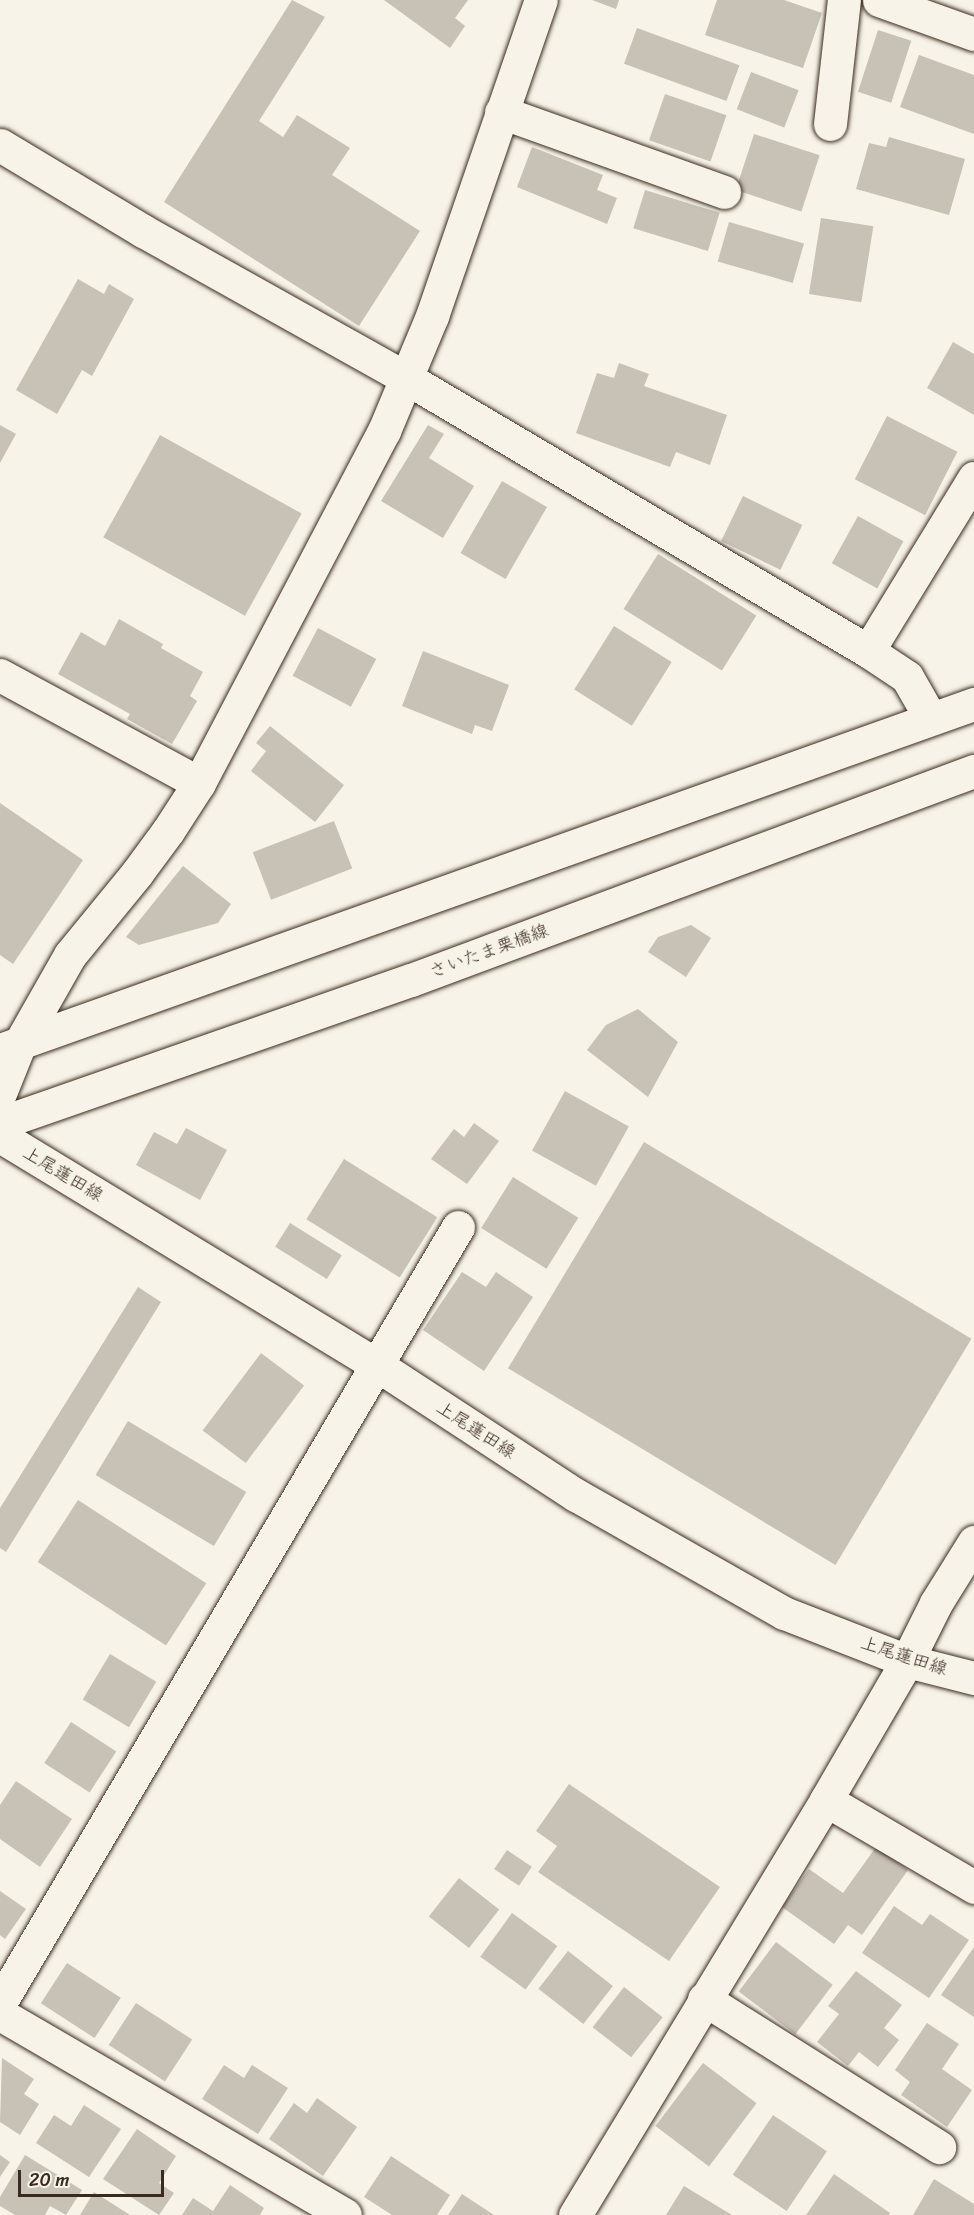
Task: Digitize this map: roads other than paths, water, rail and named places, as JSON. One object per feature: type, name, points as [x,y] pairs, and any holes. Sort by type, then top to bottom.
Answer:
[{"type":"street","points":[[0,1093],[10,1046],[70,955],[137,873],[199,783],[384,432],[408,379],[540,0]]},
{"type":"street","points":[[830,124],[844,0]]},
{"type":"street","points":[[879,0],[974,34]]},
{"type":"street","points":[[501,112],[724,192]]},
{"type":"street","points":[[0,145],[143,231],[408,379],[868,651],[907,677],[930,719]]},
{"type":"street","points":[[868,651],[974,478]]},
{"type":"street","points":[[0,675],[199,783]]},
{"type":"street","points":[[10,1046],[974,704]]},
{"type":"street","name":"さいたま栗橋線","points":[[0,1123],[411,980],[974,771]]},
{"type":"street","name":"上尾蓮田線","points":[[0,1136],[377,1365],[576,1495],[774,1607],[907,1661],[974,1678]]},
{"type":"street","points":[[0,2002],[458,1227]]},
{"type":"street","points":[[575,2215],[826,1800],[907,1661],[936,1603],[974,1542]]},
{"type":"street","points":[[826,1800],[974,1887]]},
{"type":"street","points":[[704,1999],[939,2147]]},
{"type":"street","points":[[0,2014],[345,2215]]}]
